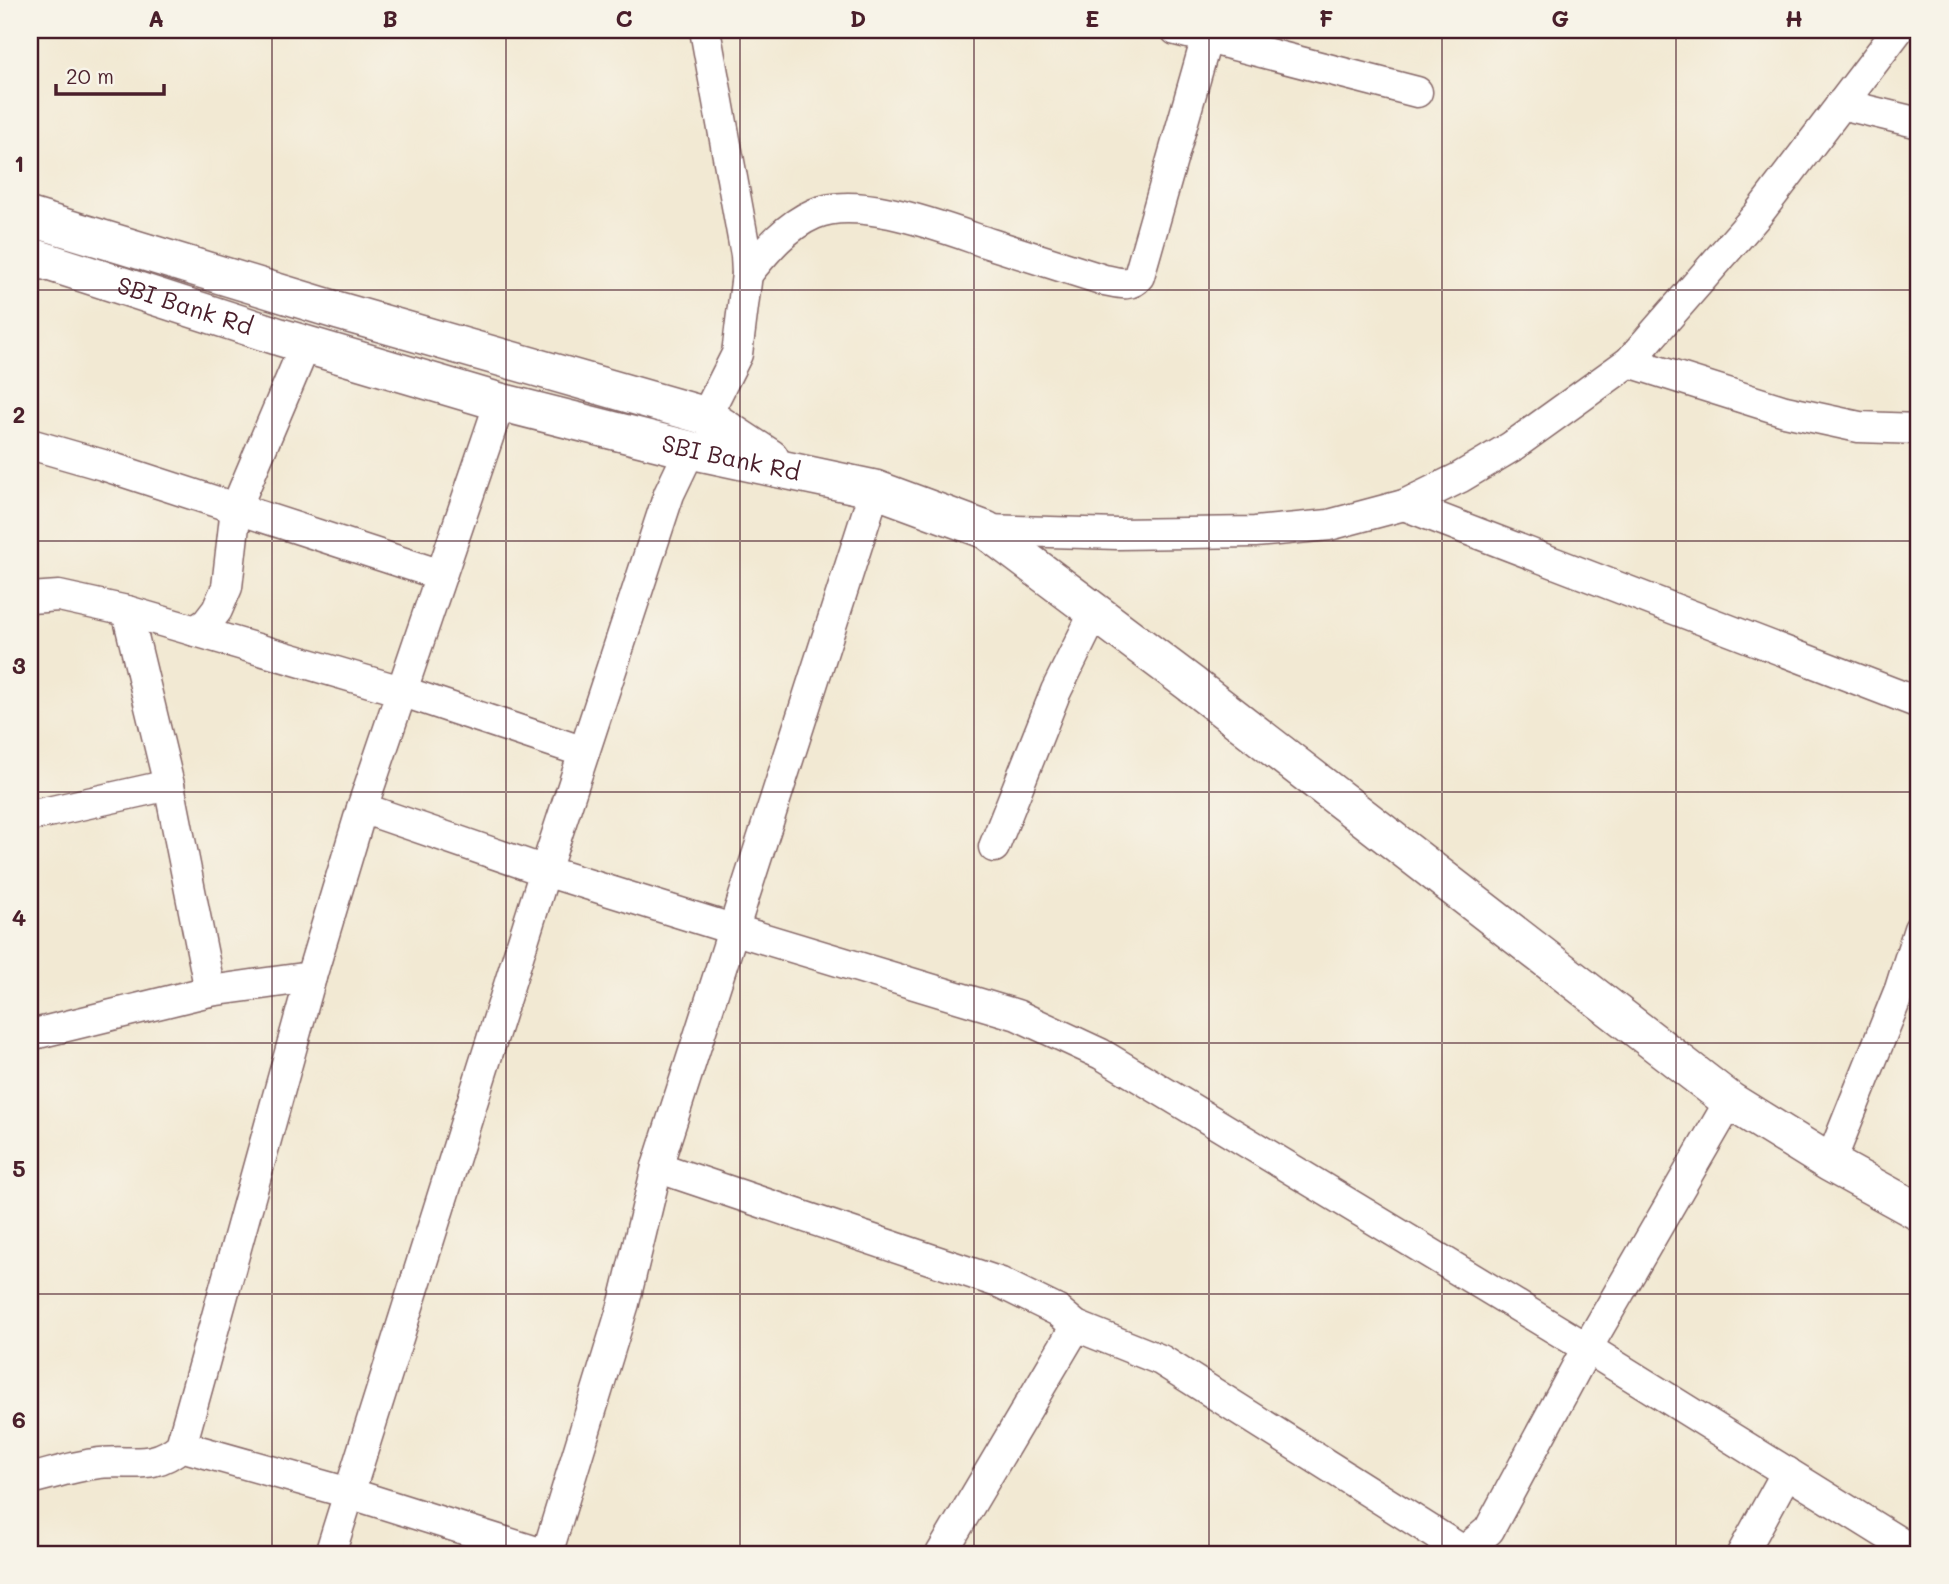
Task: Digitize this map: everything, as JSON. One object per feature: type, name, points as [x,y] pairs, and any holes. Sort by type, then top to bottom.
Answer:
[{"type":"street","points":[[705,30],[746,255],[747,274],[737,354],[706,416]]},
{"type":"street","points":[[1176,30],[1208,34],[1417,93]]},
{"type":"street","points":[[986,530],[1118,534],[1255,532],[1329,525],[1404,505],[1459,478],[1511,447],[1629,362],[1758,214],[1898,30]]},
{"type":"street","points":[[747,274],[778,238],[793,226],[814,214],[837,208],[886,213],[921,221],[1104,280],[1127,284],[1135,282],[1139,276],[1208,34]]},
{"type":"street","points":[[1841,104],[1919,123]]},
{"type":"street","name":"SBI Bank Rd","points":[[30,217],[339,311],[706,416],[785,468]]},
{"type":"street","name":"SBI Bank Rd","points":[[30,256],[306,344],[500,402],[690,450],[785,468]]},
{"type":"street","points":[[195,631],[217,610],[227,587],[236,508],[306,344]]},
{"type":"street","points":[[1629,362],[1785,411],[1859,426],[1919,429]]},
{"type":"street","points":[[30,1479],[110,1461],[155,1462],[181,1446],[311,977],[362,808],[500,402]]},
{"type":"street","points":[[30,444],[441,575]]},
{"type":"street","points":[[330,1554],[545,871],[669,494],[690,450]]},
{"type":"street","points":[[785,468],[875,489],[986,530],[1730,1101],[1830,1163],[1919,1212]]},
{"type":"street","points":[[181,1446],[349,1493],[545,1554],[624,1303],[657,1167],[875,489]]},
{"type":"street","points":[[1404,505],[1919,704]]},
{"type":"street","points":[[30,598],[59,596],[127,611],[401,691],[584,752]]},
{"type":"street","points":[[127,611],[169,785],[210,990]]},
{"type":"street","points":[[994,847],[1056,691],[1095,612]]},
{"type":"street","points":[[30,816],[169,785]]},
{"type":"street","points":[[362,808],[545,871],[1017,1014],[1101,1054],[1587,1348],[1918,1554]]},
{"type":"street","points":[[1830,1163],[1910,993],[1919,929]]},
{"type":"street","points":[[30,1035],[210,990],[311,977]]},
{"type":"street","points":[[657,1167],[1001,1283],[1058,1311],[1076,1326],[1161,1360],[1462,1552],[1489,1530],[1587,1348],[1730,1101]]},
{"type":"street","points":[[941,1554],[1076,1326]]},
{"type":"street","points":[[1742,1554],[1787,1472]]}]
